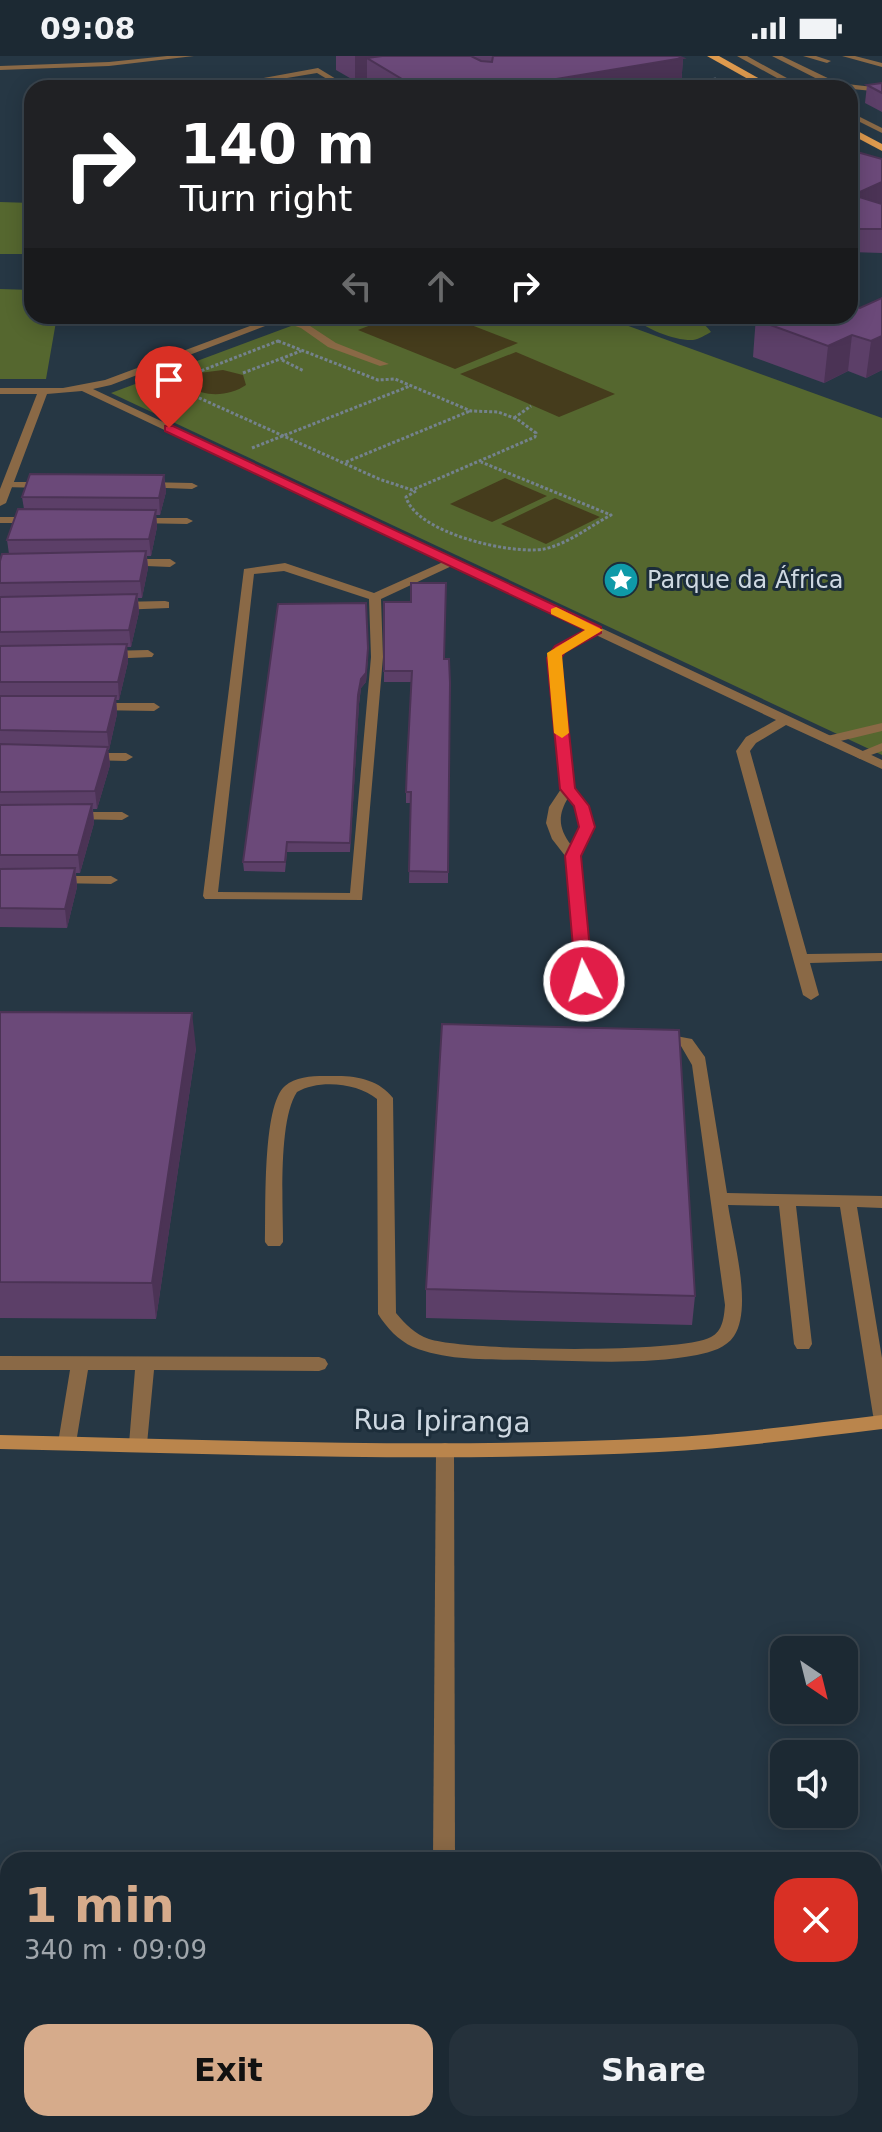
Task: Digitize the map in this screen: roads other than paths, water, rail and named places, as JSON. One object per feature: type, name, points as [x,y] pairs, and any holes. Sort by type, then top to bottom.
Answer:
[{"type":"main road","points":[[712,56],[756,80]]},
{"type":"main road","points":[[858,134],[882,148]]},
{"type":"main road","name":"Rua Ipiranga","points":[[0,1442],[445,1450],[654,1447],[741,1441],[882,1422]]},
{"type":"street","points":[[0,68],[109,64],[190,56]]},
{"type":"street","points":[[741,56],[786,80]]},
{"type":"street","points":[[776,56],[826,80]]},
{"type":"street","points":[[807,56],[827,61]]},
{"type":"street","points":[[846,56],[882,65]]},
{"type":"street","points":[[260,80],[318,70],[334,80]]},
{"type":"street","points":[[858,88],[882,92]]},
{"type":"street","points":[[858,96],[882,92]]},
{"type":"street","points":[[858,118],[882,131]]},
{"type":"street","points":[[0,391],[84,388],[150,370],[265,324]]},
{"type":"street","points":[[299,324],[318,338],[384,364]]},
{"type":"street","points":[[84,388],[882,765]]},
{"type":"street","points":[[0,503],[43,391]]},
{"type":"street","points":[[7,485],[61,485]]},
{"type":"street","points":[[134,485],[192,486]]},
{"type":"street","points":[[0,520],[48,520]]},
{"type":"street","points":[[125,521],[187,521]]},
{"type":"street","points":[[375,597],[377,657],[357,897],[210,896],[248,571],[285,567],[375,597],[452,562]]},
{"type":"street","points":[[109,563],[170,563]]},
{"type":"street","points":[[105,606],[165,605]]},
{"type":"street","points":[[584,981],[573,856],[587,827],[581,806],[568,789],[554,658],[560,649],[596,630]]},
{"type":"street","points":[[89,655],[148,654]]},
{"type":"street","points":[[77,707],[154,707]]},
{"type":"street","points":[[785,720],[751,740],[743,751],[811,995]]},
{"type":"street","points":[[828,740],[882,727]]},
{"type":"street","points":[[860,755],[882,747]]},
{"type":"street","points":[[79,756],[126,757]]},
{"type":"street","points":[[568,789],[557,802],[552,824],[556,835],[573,856]]},
{"type":"street","points":[[61,816],[122,816]]},
{"type":"street","points":[[48,881],[111,880]]},
{"type":"street","points":[[801,959],[882,957]]},
{"type":"street","points":[[274,1242],[277,1142],[282,1102],[288,1091],[299,1084],[335,1081],[368,1084],[385,1098],[387,1314],[398,1331],[429,1347],[505,1352],[676,1352],[716,1343],[731,1328],[734,1305],[702,1080],[693,1047],[683,1040],[637,1037]]},
{"type":"street","points":[[720,1199],[882,1202]]},
{"type":"street","points":[[787,1201],[803,1344]]},
{"type":"street","points":[[848,1201],[876,1341],[882,1415]]},
{"type":"street","points":[[0,1363],[319,1364]]},
{"type":"street","points":[[67,1443],[80,1363]]},
{"type":"street","points":[[138,1444],[145,1363]]},
{"type":"street","points":[[444,1852],[445,1450]]},
{"type":"place","name":"Parque da África","points":[[621,580]]}]
